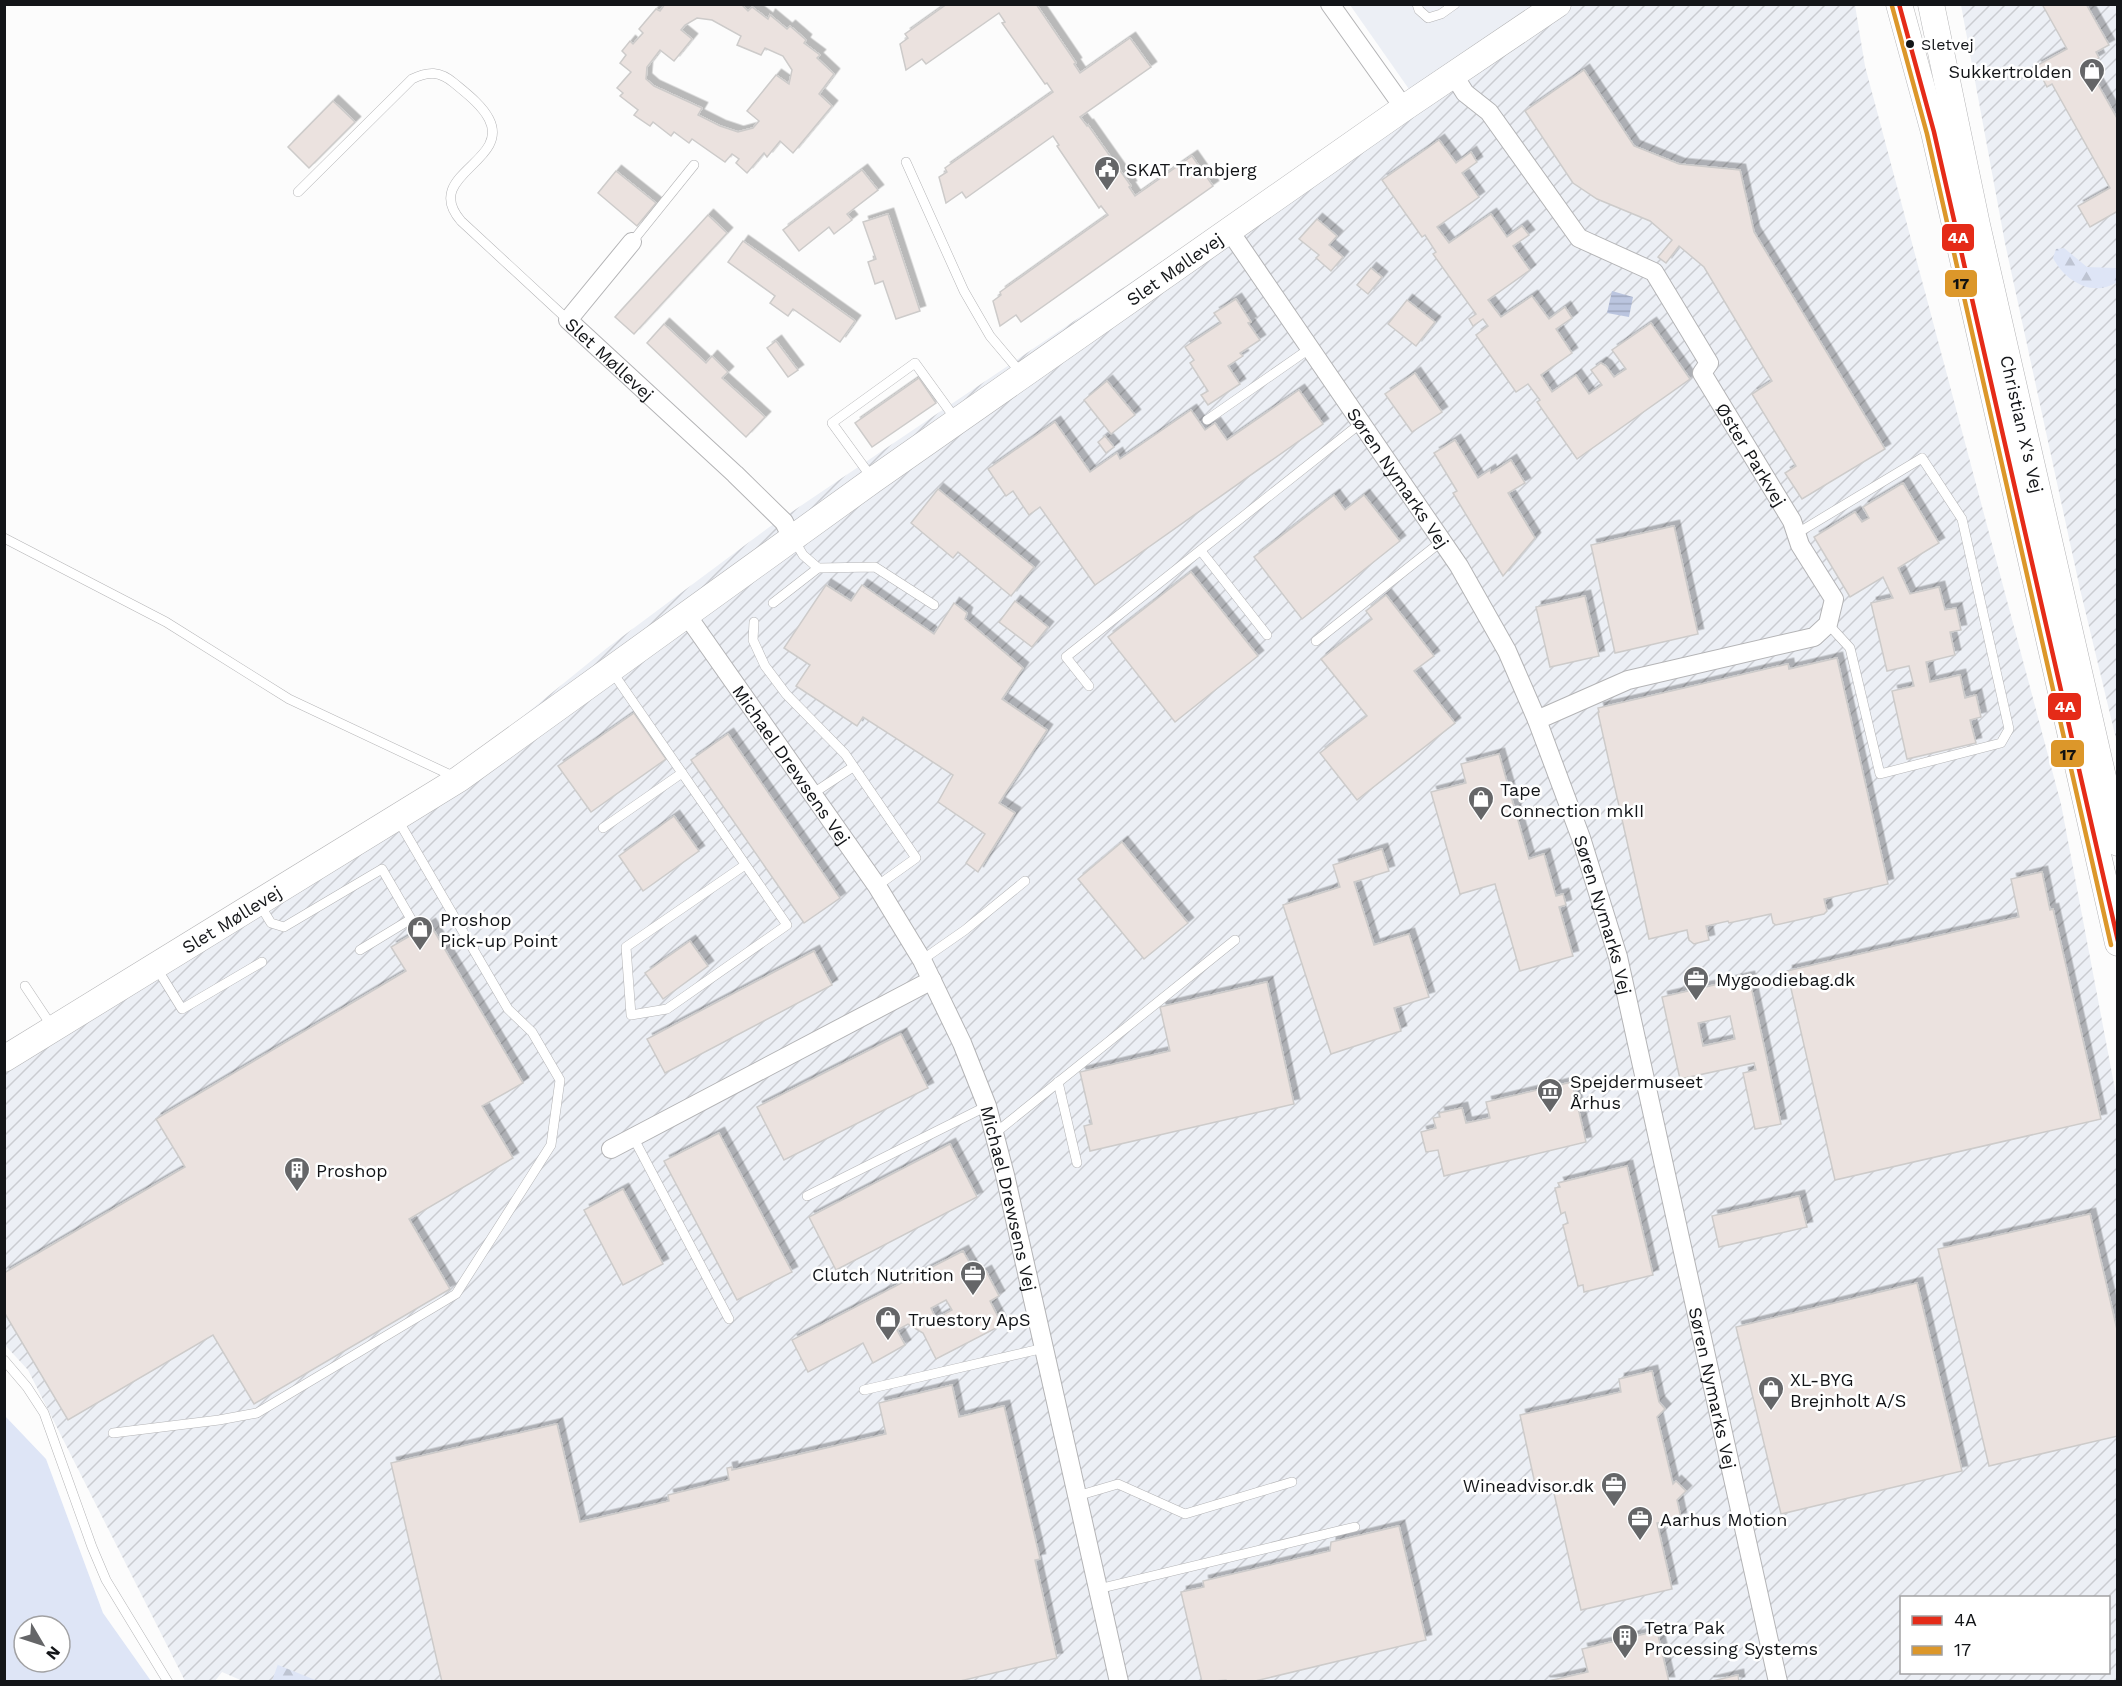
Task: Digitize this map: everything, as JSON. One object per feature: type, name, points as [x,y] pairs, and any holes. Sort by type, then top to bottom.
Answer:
[{"type":"street","name":"Slet Møllevej","points":[[4,1059],[459,778],[873,480],[1228,230],[1558,4]]},
{"type":"street","name":"Christian X's Vej","points":[[1899,4],[1934,132],[2118,943]]},
{"type":"street","name":"Christian X's Vej","points":[[1931,4],[1980,237],[2118,843]]},
{"type":"street","points":[[1331,5],[1404,108]]},
{"type":"street","name":"Øster Parkvej","points":[[1453,74],[1465,93],[1489,111],[1579,238],[1654,272],[1709,363],[1702,373],[1792,521],[1800,545],[1834,599],[1828,624]]},
{"type":"street","name":"Søren Nymarks Vej","points":[[1228,230],[1459,566],[1507,651],[1537,720],[1581,838],[1618,957],[1778,1682]]},
{"type":"street","name":"Slet Møllevej","points":[[632,242],[568,320],[735,474],[784,522],[792,538]]},
{"type":"street","name":"Michael Drewsens Vej","points":[[686,614],[877,886],[922,960],[962,1043],[987,1106],[994,1134],[1119,1682]]},
{"type":"street","points":[[1537,720],[1628,680],[1814,637],[1828,624]]},
{"type":"street","points":[[610,1149],[932,980]]},
{"type":"lane","points":[[1417,4],[1419,10],[1428,18],[1441,14],[1455,4]]},
{"type":"lane","points":[[298,192],[412,79],[421,74],[441,74],[471,97],[489,118],[492,127],[492,136],[484,153],[456,181],[452,189],[451,208],[461,221],[568,320]]},
{"type":"lane","points":[[906,162],[964,291],[990,336],[1023,376]]},
{"type":"lane","name":"Slet Møllevej","points":[[632,242],[694,165]]},
{"type":"lane","points":[[1207,420],[1309,349]]},
{"type":"lane","points":[[873,480],[832,423],[915,363],[957,421]]},
{"type":"lane","points":[[1089,686],[1066,657],[1361,423]]},
{"type":"lane","points":[[1797,534],[1922,458],[1962,519],[2009,729],[2001,743],[1880,774],[1850,648],[1828,624]]},
{"type":"lane","points":[[4,538],[166,622],[289,699],[459,778]]},
{"type":"lane","points":[[792,538],[803,555],[818,568]]},
{"type":"lane","points":[[1316,641],[1442,541]]},
{"type":"lane","points":[[1201,550],[1267,635]]},
{"type":"lane","points":[[773,603],[818,568],[875,567],[933,605]]},
{"type":"lane","points":[[754,622],[753,640],[765,666],[786,694],[844,754],[916,858],[877,886]]},
{"type":"lane","points":[[610,669],[745,864],[787,925],[666,1009],[631,1015],[626,947],[745,864]]},
{"type":"lane","points":[[812,794],[853,767]]},
{"type":"lane","points":[[603,828],[682,773]]},
{"type":"lane","points":[[113,1433],[257,1413],[456,1294],[551,1145],[560,1080],[532,1032],[508,1009],[396,818]]},
{"type":"lane","points":[[259,903],[271,923],[284,927],[382,869],[411,919],[360,950]]},
{"type":"lane","points":[[922,960],[965,930],[1024,881]]},
{"type":"lane","points":[[994,1134],[1235,940]]},
{"type":"lane","points":[[156,967],[182,1009],[261,962]]},
{"type":"lane","points":[[25,986],[54,1030]]},
{"type":"lane","points":[[1058,1082],[1077,1163]]},
{"type":"lane","points":[[807,1196],[987,1106]]},
{"type":"lane","points":[[633,1137],[729,1319]]},
{"type":"lane","points":[[864,1390],[1044,1348]]},
{"type":"lane","points":[[4,1360],[27,1387],[44,1413],[106,1580],[168,1682]]},
{"type":"lane","points":[[1077,1496],[1118,1484],[1185,1514],[1292,1482]]},
{"type":"lane","points":[[1098,1588],[1355,1527]]},
{"type":"shaded area","points":[[1539,4],[1855,5],[1865,66],[2061,804],[2117,1100],[2117,1681],[245,1682],[222,1672],[215,1681],[185,1681],[28,1370],[5,1345],[5,1046],[467,762],[607,648],[768,528]]},
{"type":"shaded area","points":[[1350,5],[1539,5],[1411,92]]},
{"type":"shaded area","points":[[1961,5],[2117,5],[2117,743],[2080,589],[2005,243]]},
{"type":"shaded area","points":[[1612,291],[1633,297],[1629,317],[1607,313]]},
{"type":"green space","points":[[2064,248],[2087,267],[2115,268],[2117,282],[2108,287],[2089,288],[2072,280],[2053,258],[2056,249]]},
{"type":"green space","points":[[5,1416],[46,1459],[103,1613],[151,1681],[5,1681]]},
{"type":"green space","points":[[278,1665],[318,1681],[272,1681]]},
{"type":"building","points":[[665,4],[741,4],[748,11],[752,7],[768,19],[770,15],[787,29],[790,26],[806,40],[804,43],[820,55],[817,58],[834,74],[819,94],[832,106],[793,153],[780,141],[767,157],[764,153],[747,173],[736,163],[739,159],[732,154],[725,162],[692,139],[689,143],[674,132],[671,136],[653,122],[650,126],[634,115],[638,110],[620,96],[623,93],[617,88],[631,72],[620,63],[626,55],[622,51],[630,41],[633,44],[643,33],[639,29],[656,9],[660,11]],"holes":[[[697,18],[712,20],[741,36],[737,45],[761,55],[765,48],[783,56],[792,70],[789,84],[776,75],[747,111],[759,121],[753,128],[738,132],[720,126],[698,115],[702,108],[654,86],[646,79],[647,67],[660,50],[674,61],[692,39],[681,30],[685,25]]]},
{"type":"building","points":[[947,4],[1036,4],[1076,63],[1074,64],[1080,73],[1130,38],[1151,67],[1080,117],[1131,186],[1129,187],[1135,196],[1192,156],[1213,186],[1021,322],[1016,315],[1000,326],[993,301],[1001,295],[1000,292],[1108,215],[1101,206],[1099,208],[1057,146],[1059,145],[1053,136],[966,198],[962,192],[946,203],[939,177],[947,172],[945,168],[1053,92],[1002,23],[1005,22],[999,13],[926,64],[922,59],[906,70],[900,44],[908,38],[905,34]]},
{"type":"building","points":[[2042,4],[2086,4],[2109,45],[2096,52],[2099,58],[2087,65],[2118,120],[2118,211],[2090,227],[2078,206],[2110,188],[2052,84],[2047,87],[2036,66],[2067,49]]},
{"type":"building","points":[[1584,70],[1634,146],[1679,164],[1740,170],[1754,232],[1885,449],[1802,499],[1785,473],[1796,466],[1752,394],[1772,381],[1704,267],[1679,246],[1666,263],[1658,257],[1672,240],[1650,221],[1597,199],[1573,183],[1525,111]]},
{"type":"building","points":[[333,101],[355,122],[309,168],[288,147]]},
{"type":"building","points":[[1439,140],[1456,163],[1471,152],[1477,162],[1462,173],[1479,197],[1437,227],[1449,243],[1491,214],[1507,237],[1522,226],[1529,235],[1513,246],[1530,270],[1488,300],[1501,317],[1532,296],[1549,319],[1565,307],[1572,318],[1556,329],[1572,353],[1541,375],[1552,392],[1576,375],[1589,394],[1602,385],[1591,370],[1601,363],[1614,377],[1626,369],[1612,350],[1651,323],[1690,379],[1577,459],[1537,402],[1540,400],[1528,384],[1516,392],[1476,335],[1488,326],[1483,319],[1473,326],[1469,319],[1476,314],[1433,254],[1436,252],[1425,235],[1422,237],[1382,180]]},
{"type":"building","points":[[862,170],[878,190],[847,214],[852,220],[834,234],[829,227],[799,251],[783,230]]},
{"type":"building","points":[[616,171],[656,203],[637,226],[598,193]]},
{"type":"building","points":[[888,214],[920,311],[896,319],[883,281],[875,284],[868,262],[876,259],[863,222]]},
{"type":"building","points":[[708,215],[727,233],[634,334],[615,317]]},
{"type":"building","points":[[1317,219],[1337,236],[1329,245],[1343,257],[1331,271],[1316,258],[1319,255],[1299,239]]},
{"type":"building","points":[[743,241],[855,321],[840,342],[793,309],[788,316],[770,303],[775,296],[728,262]]},
{"type":"building","points":[[1371,268],[1382,277],[1368,294],[1357,285]]},
{"type":"building","points":[[1236,299],[1260,340],[1240,353],[1243,356],[1228,366],[1240,384],[1208,405],[1201,395],[1208,391],[1190,363],[1194,360],[1185,347],[1221,323],[1214,313]]},
{"type":"building","points":[[1407,300],[1435,322],[1416,346],[1388,324]]},
{"type":"building","points":[[664,324],[706,363],[712,356],[728,372],[722,378],[765,417],[746,437],[647,343]]},
{"type":"building","points":[[776,341],[798,370],[788,377],[767,348]]},
{"type":"building","points":[[1415,373],[1442,412],[1412,432],[1385,394]]},
{"type":"building","points":[[919,378],[936,403],[872,447],[855,423]]},
{"type":"building","points":[[1107,381],[1135,415],[1111,434],[1084,400]]},
{"type":"building","points":[[1299,390],[1323,424],[1095,585],[1040,507],[1029,515],[1013,491],[1006,496],[988,469],[1055,422],[1090,472],[1117,453],[1120,459],[1191,410],[1205,430],[1215,423],[1227,440]]},
{"type":"building","points":[[1105,436],[1114,447],[1106,453],[1098,442]]},
{"type":"building","points":[[1455,440],[1478,478],[1490,470],[1491,473],[1511,460],[1525,483],[1508,493],[1535,538],[1503,576],[1453,493],[1457,491],[1434,453]]},
{"type":"building","points":[[1903,483],[1939,543],[1898,568],[1910,594],[1939,587],[1945,610],[1956,608],[1961,630],[1950,632],[1955,655],[1926,662],[1930,682],[1960,675],[1965,698],[1976,695],[1981,717],[1970,720],[1976,743],[1907,759],[1892,691],[1914,686],[1909,666],[1887,671],[1871,603],[1893,598],[1883,577],[1850,597],[1814,537],[1855,512],[1862,522],[1869,518],[1863,507]]},
{"type":"building","points":[[938,489],[1034,567],[1011,596],[958,552],[953,558],[911,523]]},
{"type":"building","points":[[1334,495],[1345,510],[1364,495],[1400,541],[1302,619],[1254,557]]},
{"type":"building","points":[[1674,526],[1698,634],[1615,653],[1591,545]]},
{"type":"building","points":[[1191,572],[1258,656],[1175,722],[1108,637]]},
{"type":"building","points":[[826,585],[851,601],[862,585],[934,634],[954,603],[967,613],[965,619],[1023,668],[1002,699],[1047,730],[999,803],[1015,813],[978,872],[966,863],[985,834],[938,802],[953,775],[863,717],[857,726],[796,686],[810,665],[784,648]]},
{"type":"building","points":[[1386,595],[1434,656],[1414,671],[1455,723],[1357,800],[1320,753],[1367,716],[1321,659],[1372,619],[1366,611]]},
{"type":"building","points":[[1585,596],[1599,656],[1550,667],[1536,607]]},
{"type":"building","points":[[1015,601],[1048,627],[1032,647],[999,622]]},
{"type":"building","points":[[1837,658],[1888,884],[1824,899],[1827,911],[1824,914],[1776,925],[1773,923],[1771,914],[1706,926],[1709,940],[1694,944],[1689,940],[1687,930],[1649,939],[1598,708],[1788,664],[1789,669]]},
{"type":"building","points":[[634,713],[666,759],[591,812],[558,766]]},
{"type":"building","points":[[728,734],[840,898],[804,923],[691,760]]},
{"type":"building","points":[[1499,754],[1529,859],[1544,854],[1556,896],[1563,894],[1566,905],[1559,907],[1573,956],[1520,971],[1495,884],[1460,894],[1431,792],[1466,783],[1461,764]]},
{"type":"building","points":[[674,816],[699,851],[643,891],[619,856]]},
{"type":"building","points":[[1122,842],[1188,923],[1144,959],[1078,879]]},
{"type":"building","points":[[1382,849],[1389,871],[1354,882],[1374,945],[1409,934],[1429,997],[1394,1008],[1401,1031],[1331,1054],[1283,905],[1340,887],[1333,865]]},
{"type":"building","points":[[2042,872],[2050,910],[2053,909],[2101,1119],[1835,1180],[1787,971],[2019,917],[2011,879]]},
{"type":"building","name":"Proshop","points":[[430,924],[523,1083],[482,1106],[513,1158],[409,1219],[450,1289],[254,1404],[213,1335],[68,1420],[4,1312],[4,1273],[185,1167],[156,1119],[406,971],[391,947]]},
{"type":"building","points":[[690,941],[708,966],[663,999],[645,973]]},
{"type":"building","points":[[814,951],[832,985],[665,1073],[647,1039]]},
{"type":"building","points":[[1749,977],[1781,1124],[1755,1129],[1743,1073],[1756,1070],[1754,1063],[1680,1079],[1662,997]],"holes":[[[1730,1016],[1735,1039],[1703,1046],[1698,1023]]]},
{"type":"building","points":[[1267,982],[1294,1104],[1090,1151],[1084,1126],[1092,1124],[1080,1072],[1170,1051],[1160,1007]]},
{"type":"building","points":[[901,1034],[928,1088],[784,1160],[757,1107]]},
{"type":"building","points":[[1572,1082],[1586,1142],[1444,1176],[1438,1150],[1426,1152],[1421,1132],[1436,1128],[1433,1118],[1440,1117],[1439,1113],[1462,1108],[1466,1123],[1490,1118],[1486,1102]]},
{"type":"building","points":[[719,1133],[792,1272],[737,1300],[664,1161]]},
{"type":"building","points":[[950,1144],[977,1197],[836,1270],[809,1217]]},
{"type":"building","points":[[1627,1166],[1653,1275],[1584,1292],[1583,1285],[1578,1286],[1563,1225],[1568,1223],[1565,1212],[1561,1214],[1555,1188],[1560,1187],[1558,1183]]},
{"type":"building","points":[[623,1189],[663,1264],[623,1285],[584,1210]]},
{"type":"building","points":[[1799,1196],[1807,1227],[1719,1247],[1712,1216]]},
{"type":"building","points":[[2090,1214],[2118,1334],[2118,1436],[1989,1466],[1938,1249]]},
{"type":"building","points":[[963,1251],[977,1276],[986,1271],[999,1296],[990,1301],[1002,1325],[936,1359],[923,1333],[908,1324],[897,1330],[905,1345],[873,1363],[863,1343],[808,1372],[792,1340]],"holes":[[[946,1300],[952,1310],[936,1319],[931,1308]]]},
{"type":"building","points":[[1917,1283],[1962,1471],[1781,1514],[1736,1327]]},
{"type":"building","points":[[1652,1371],[1659,1402],[1665,1409],[1657,1417],[1673,1484],[1676,1481],[1686,1491],[1677,1500],[1681,1518],[1657,1523],[1672,1589],[1581,1610],[1553,1489],[1537,1493],[1520,1415],[1621,1392],[1619,1379]]},
{"type":"building","points":[[952,1385],[959,1417],[1004,1406],[1040,1559],[1035,1560],[1057,1658],[956,1682],[442,1682],[391,1463],[557,1424],[580,1522],[669,1501],[668,1495],[729,1480],[727,1468],[732,1467],[732,1470],[886,1434],[879,1403]]},
{"type":"building","points":[[1399,1526],[1426,1640],[1251,1682],[1227,1682],[1226,1680],[1202,1682],[1181,1592],[1204,1587],[1203,1581],[1330,1551],[1331,1542]]},
{"type":"building","name":"Tetra Pak Processing Systems","points":[[1657,1631],[1669,1682],[1544,1682],[1588,1672],[1582,1649]]},
{"type":"building","name":"Tetra Pak Processing Systems","points":[[1738,1675],[1739,1682],[1708,1682]]},
{"type":"transit line","name":"4A","points":[[1899,4],[1934,132],[2118,941]]},
{"type":"transit line","name":"17","points":[[1892,6],[1927,134],[2111,945]]},
{"type":"place","name":"Sletvej","points":[[1910,44]]},
{"type":"place","name":"Sukkertrolden","points":[[2092,94]]},
{"type":"place","name":"SKAT Tranbjerg","points":[[1107,192]]},
{"type":"place","name":"Tape Connection mkII","points":[[1481,822]]},
{"type":"place","name":"Proshop Pick-up Point","points":[[420,952]]},
{"type":"place","name":"Mygoodiebag.dk","points":[[1696,1002]]},
{"type":"place","name":"Spejdermuseet Århus","points":[[1550,1114]]},
{"type":"place","name":"Proshop","points":[[297,1193]]},
{"type":"place","name":"Clutch Nutrition","points":[[973,1297]]},
{"type":"place","name":"Truestory ApS","points":[[888,1342]]},
{"type":"place","name":"XL-BYG Brejnholt A/S","points":[[1771,1412]]},
{"type":"place","name":"Wineadvisor.dk","points":[[1614,1508]]},
{"type":"place","name":"Aarhus Motion","points":[[1640,1542]]},
{"type":"place","name":"Tetra Pak Processing Systems","points":[[1625,1660]]}]
